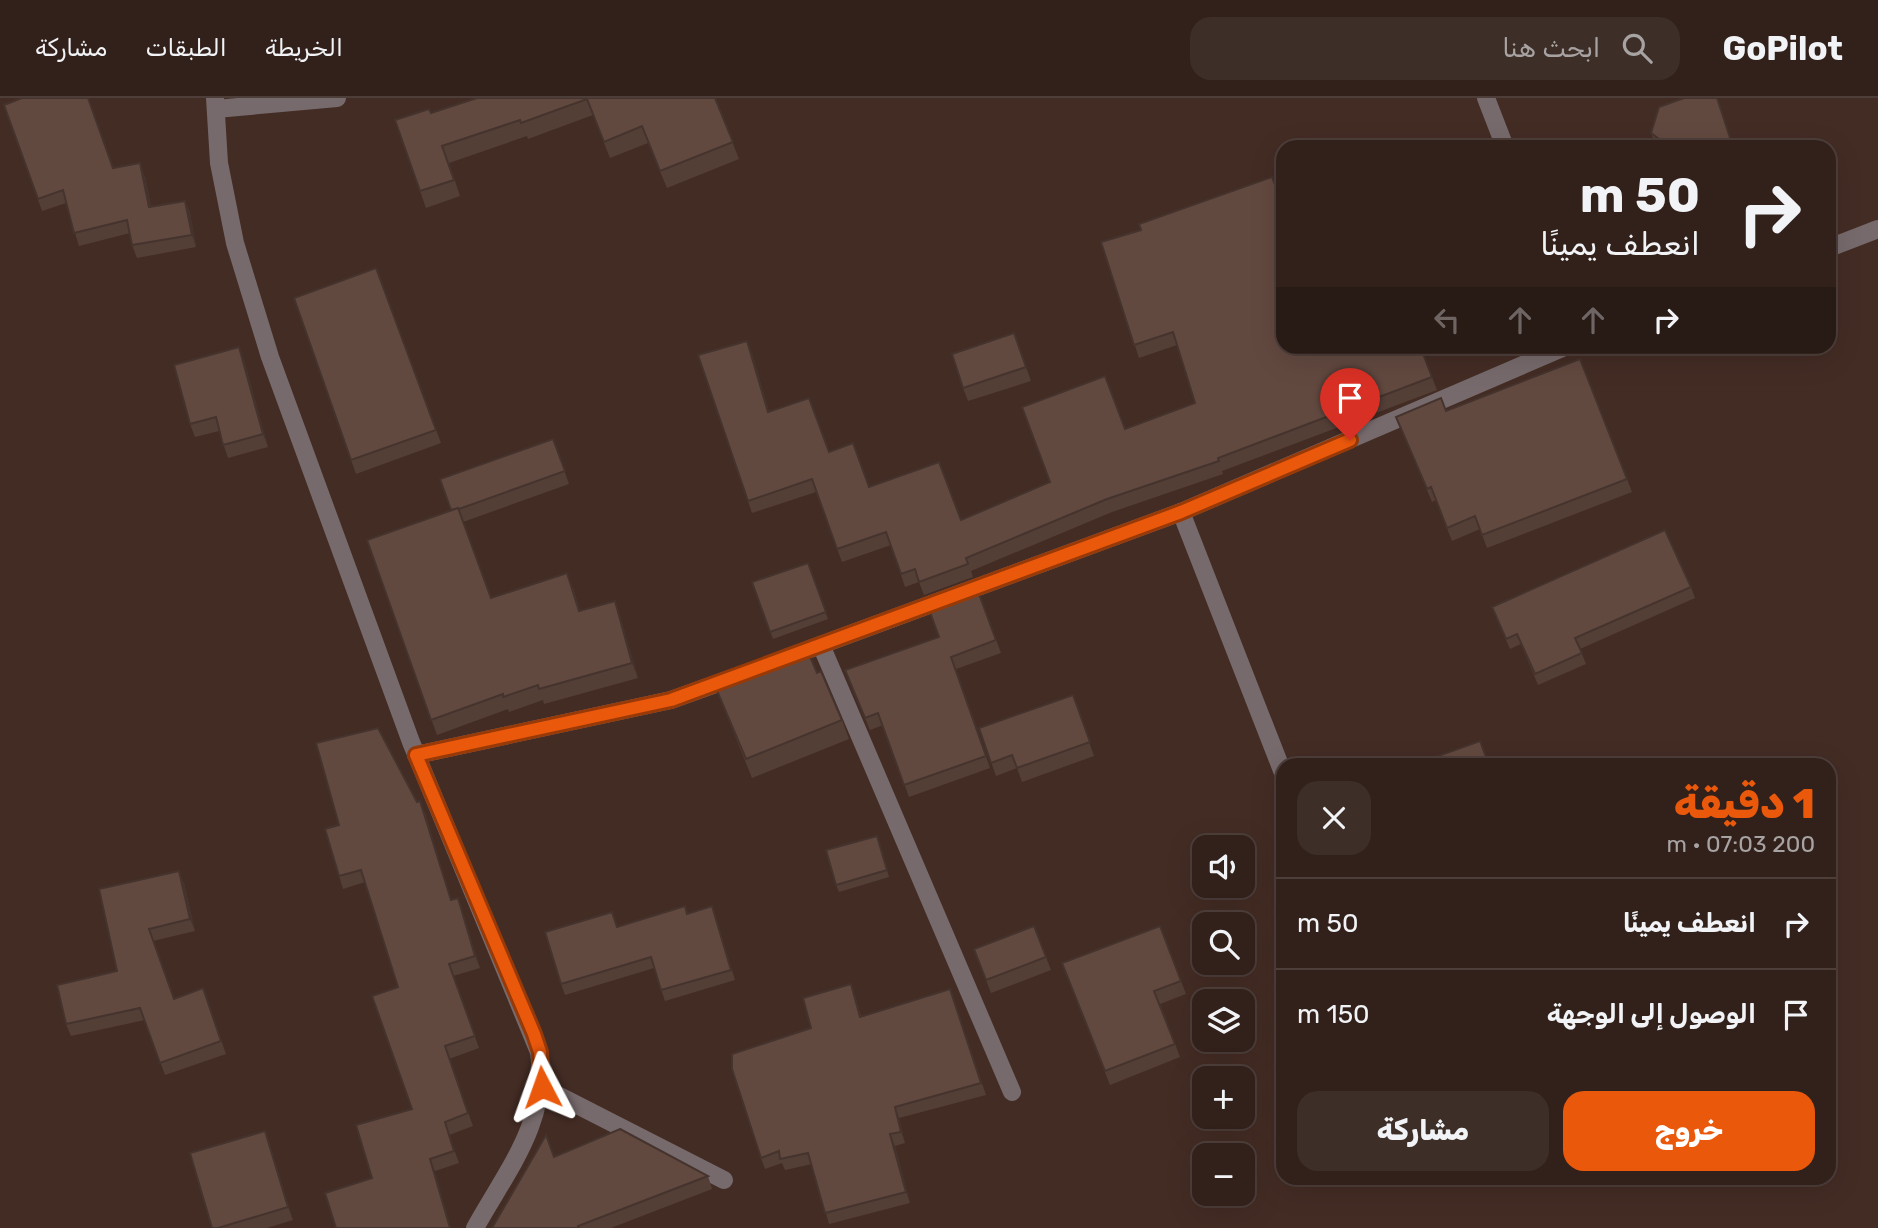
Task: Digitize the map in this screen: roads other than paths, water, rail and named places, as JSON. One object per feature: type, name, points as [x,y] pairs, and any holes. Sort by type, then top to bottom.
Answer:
[{"type":"street","points":[[337,98],[215,103],[219,163],[235,243],[270,357],[416,755],[540,1052],[542,1087],[533,1122],[475,1228]]},
{"type":"street","points":[[1486,98],[1502,140]]},
{"type":"street","points":[[1836,245],[1878,229]]},
{"type":"street","points":[[771,663],[1181,512],[1548,354]]},
{"type":"street","points":[[1181,512],[1277,758]]},
{"type":"street","points":[[821,645],[1012,1093]]},
{"type":"street","points":[[416,755],[671,700],[746,673]]},
{"type":"street","points":[[542,1087],[724,1180]]}]
